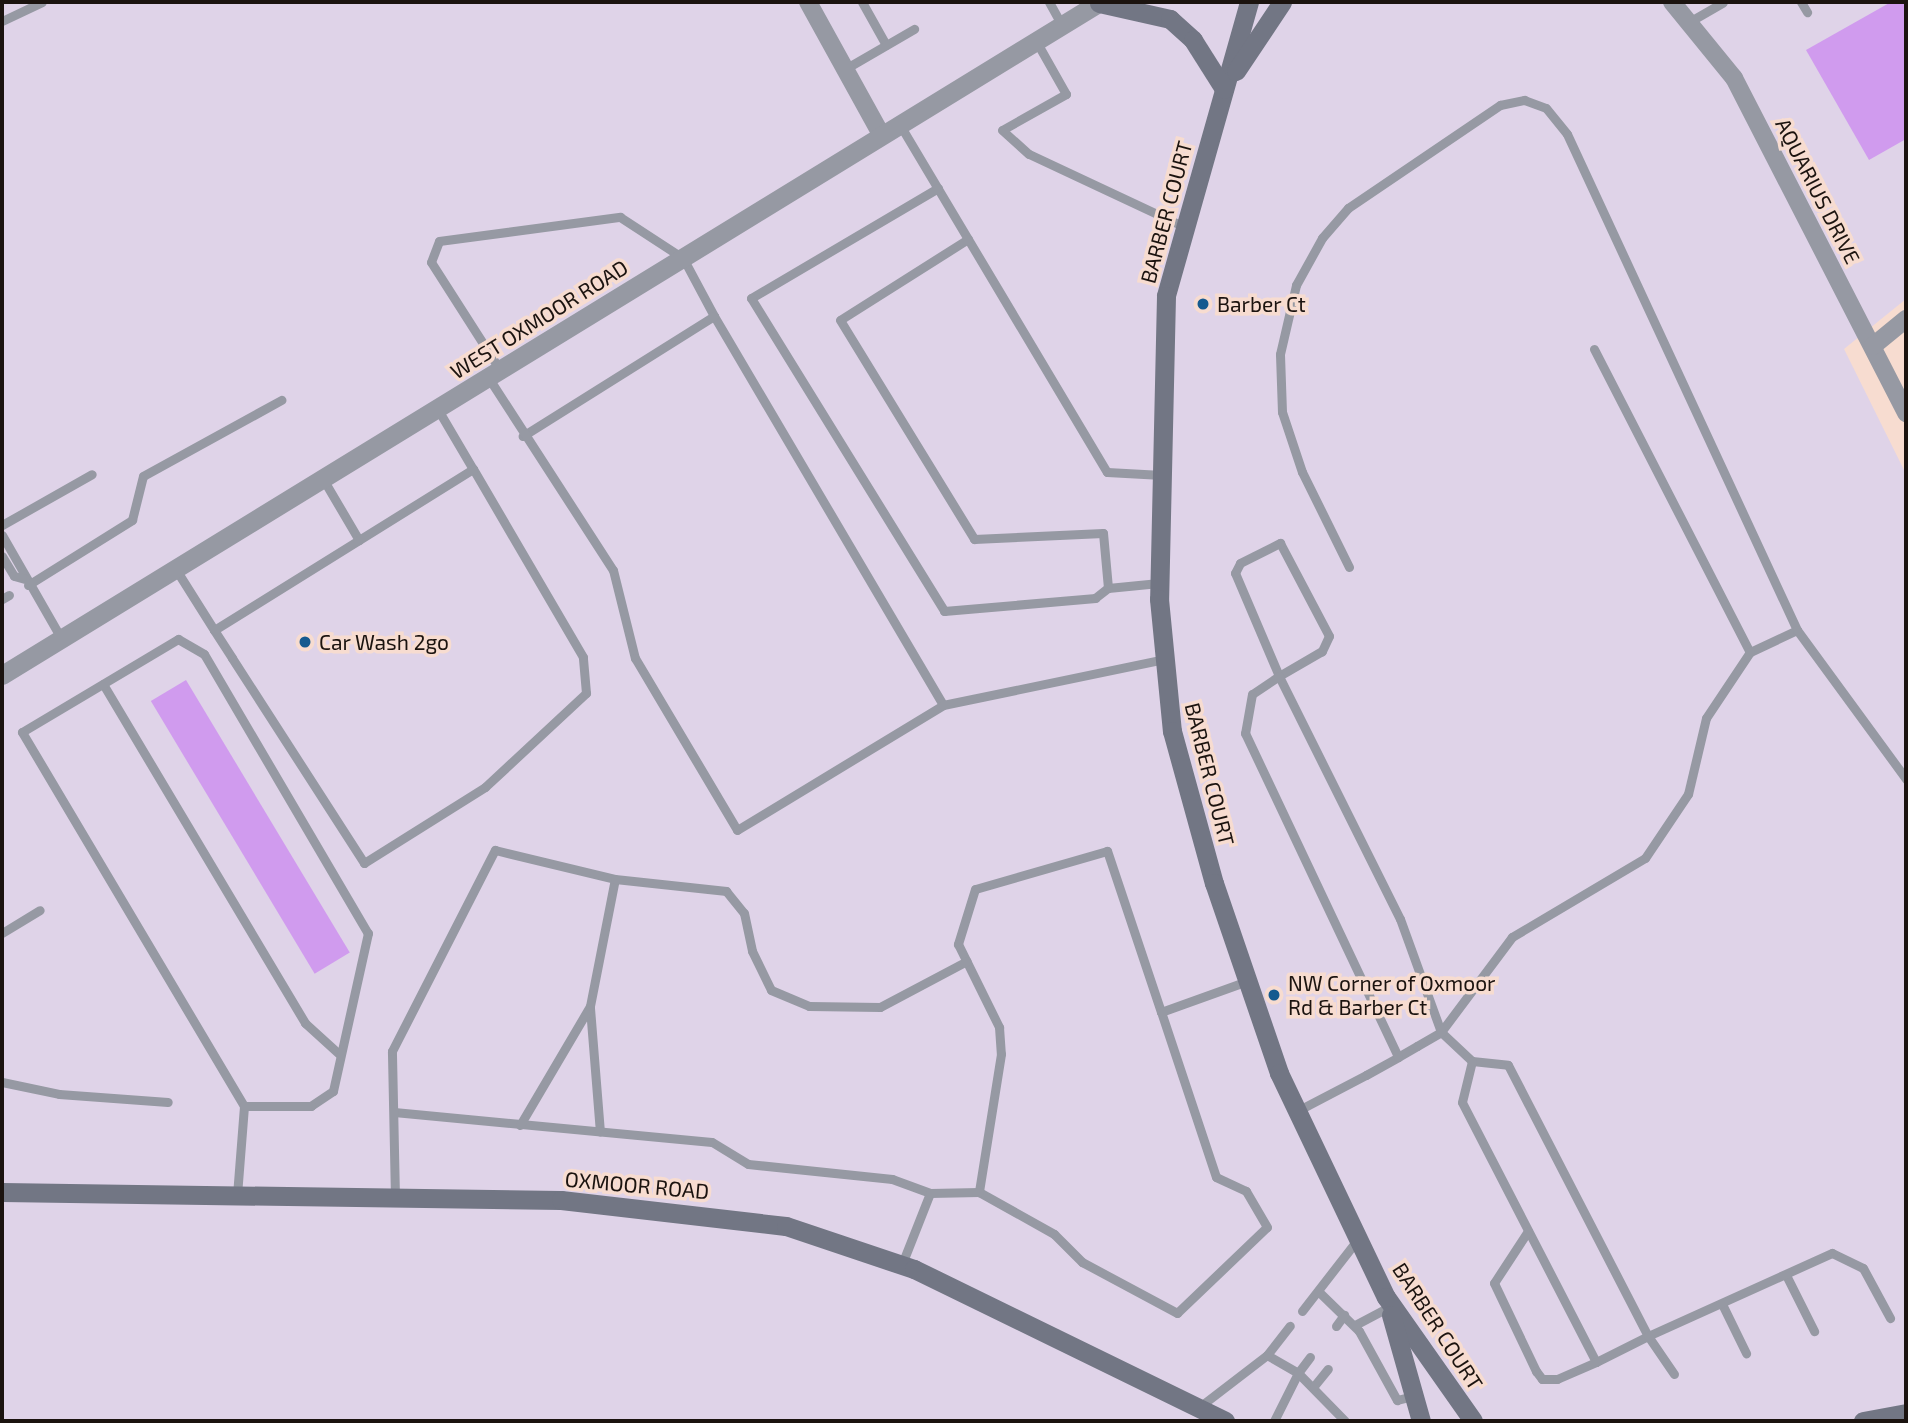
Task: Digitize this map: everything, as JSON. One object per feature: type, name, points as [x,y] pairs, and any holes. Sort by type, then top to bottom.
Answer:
[{"type":"main road","name":"BARBER COURT","points":[[1248,2],[1166,296],[1159,583],[1172,731],[1247,981],[1297,1111],[1387,1302],[1474,1421]]},
{"type":"main road","points":[[1092,4],[1170,19],[1193,40],[1224,89],[1282,2]]},
{"type":"main road","name":"OXMOOR ROAD","points":[[2,1192],[395,1198],[657,1206],[786,1226],[902,1264],[1225,1421]]},
{"type":"main road","points":[[1387,1302],[1418,1395],[1421,1421]]},
{"type":"main road","points":[[1863,1421],[1906,1413]]},
{"type":"street","points":[[808,2],[882,136]]},
{"type":"street","name":"AQUARIUS DRIVE","points":[[1672,2],[1734,78],[1906,413]]},
{"type":"street","name":"WEST OXMOOR ROAD","points":[[2,674],[900,125],[1092,4]]},
{"type":"street","points":[[1873,346],[1906,319]]},
{"type":"lane","points":[[2,21],[42,2]]},
{"type":"lane","points":[[862,2],[886,45]]},
{"type":"lane","points":[[1049,2],[1062,25]]},
{"type":"lane","points":[[1689,22],[1723,2]]},
{"type":"lane","points":[[1801,2],[1807,12]]},
{"type":"lane","points":[[845,69],[914,29]]},
{"type":"lane","points":[[1036,41],[1066,94],[1002,130],[1029,154],[1185,227]]},
{"type":"lane","points":[[1349,567],[1302,472],[1282,412],[1280,354],[1296,285],[1322,237],[1348,208],[1500,105],[1524,100],[1546,108],[1567,134],[1797,630],[1906,779]]},
{"type":"lane","points":[[900,125],[1107,472],[1162,475]]},
{"type":"lane","points":[[938,188],[751,298],[943,611],[1095,598],[1108,588],[1159,583]]},
{"type":"lane","points":[[943,705],[714,316],[683,258],[620,218],[439,242],[431,262],[494,374],[523,436],[613,570],[635,658],[737,830],[943,705],[1165,659]]},
{"type":"lane","points":[[968,239],[840,320],[974,539],[1103,533],[1108,588]]},
{"type":"lane","points":[[523,436],[714,316]]},
{"type":"lane","points":[[1594,349],[1750,652]]},
{"type":"lane","points":[[27,582],[132,520],[144,476],[281,400]]},
{"type":"lane","points":[[175,568],[364,863],[485,787],[586,693],[583,657],[437,408]]},
{"type":"lane","points":[[214,630],[473,469]]},
{"type":"lane","points":[[2,525],[92,474]]},
{"type":"lane","points":[[323,478],[359,540]]},
{"type":"lane","points":[[2,535],[24,567],[27,582],[61,638]]},
{"type":"lane","points":[[1398,1057],[1245,733],[1252,694],[1279,676],[1322,651],[1329,636],[1280,543],[1240,563],[1236,573],[1279,676],[1400,919],[1441,1032],[1472,1061],[1508,1065],[1648,1336],[1674,1374]]},
{"type":"lane","points":[[2,556],[14,576],[27,582]]},
{"type":"lane","points":[[1297,1111],[1441,1032],[1512,937],[1644,858],[1688,794],[1706,718],[1750,652],[1797,630]]},
{"type":"lane","points":[[237,1197],[244,1106],[22,732],[178,639],[204,654],[368,933],[338,1053],[333,1091],[311,1106],[244,1106]]},
{"type":"lane","points":[[103,684],[305,1023],[338,1053]]},
{"type":"lane","points":[[395,1198],[393,1051],[495,850],[615,879],[726,891],[744,913],[752,951],[772,990],[809,1006],[880,1007],[967,961]]},
{"type":"lane","points":[[394,1112],[712,1142],[748,1164],[892,1179],[930,1194],[979,1192],[1054,1234],[1082,1262],[1177,1313],[1268,1227],[1246,1191],[1216,1177],[1107,851],[975,889],[958,944],[1000,1040],[979,1192]]},
{"type":"lane","points":[[600,1132],[590,1006],[615,879]]},
{"type":"lane","points":[[2,933],[40,910]]},
{"type":"lane","points":[[1161,1012],[1247,981]]},
{"type":"lane","points":[[520,1125],[590,1006]]},
{"type":"lane","points":[[1472,1061],[1462,1102],[1596,1362]]},
{"type":"lane","points":[[2,1082],[59,1094],[168,1101]]},
{"type":"lane","points":[[902,1264],[930,1194]]},
{"type":"lane","points":[[1528,1231],[1494,1283],[1542,1379],[1557,1379],[1648,1336],[1841,1252],[1863,1268],[1891,1318]]},
{"type":"lane","points":[[1303,1311],[1358,1239]]},
{"type":"lane","points":[[1786,1275],[1814,1332]]},
{"type":"lane","points":[[1318,1291],[1344,1315],[1397,1399],[1418,1395]]},
{"type":"lane","points":[[1355,1332],[1387,1302]]},
{"type":"lane","points":[[1722,1304],[1746,1353]]},
{"type":"lane","points":[[1336,1326],[1344,1315]]},
{"type":"lane","points":[[1198,1408],[1267,1354],[1290,1326]]},
{"type":"lane","points":[[1267,1354],[1314,1386],[1345,1421]]},
{"type":"lane","points":[[1274,1421],[1298,1373],[1310,1357]]},
{"type":"lane","points":[[1314,1386],[1328,1369]]},
{"type":"shaded area","points":[[2,2],[1906,2],[1906,299],[1844,349],[1906,474],[1906,1421],[2,1421]]},
{"type":"building","points":[[1891,2],[1906,2],[1906,139],[1869,160],[1806,50]]},
{"type":"building","points":[[186,680],[350,953],[315,974],[151,701]]},
{"type":"place","name":"Barber Ct","points":[[1203,304]]},
{"type":"place","name":"Car Wash 2go","points":[[305,642]]},
{"type":"place","name":"NW Corner of Oxmoor Rd & Barber Ct","points":[[1274,995]]}]
